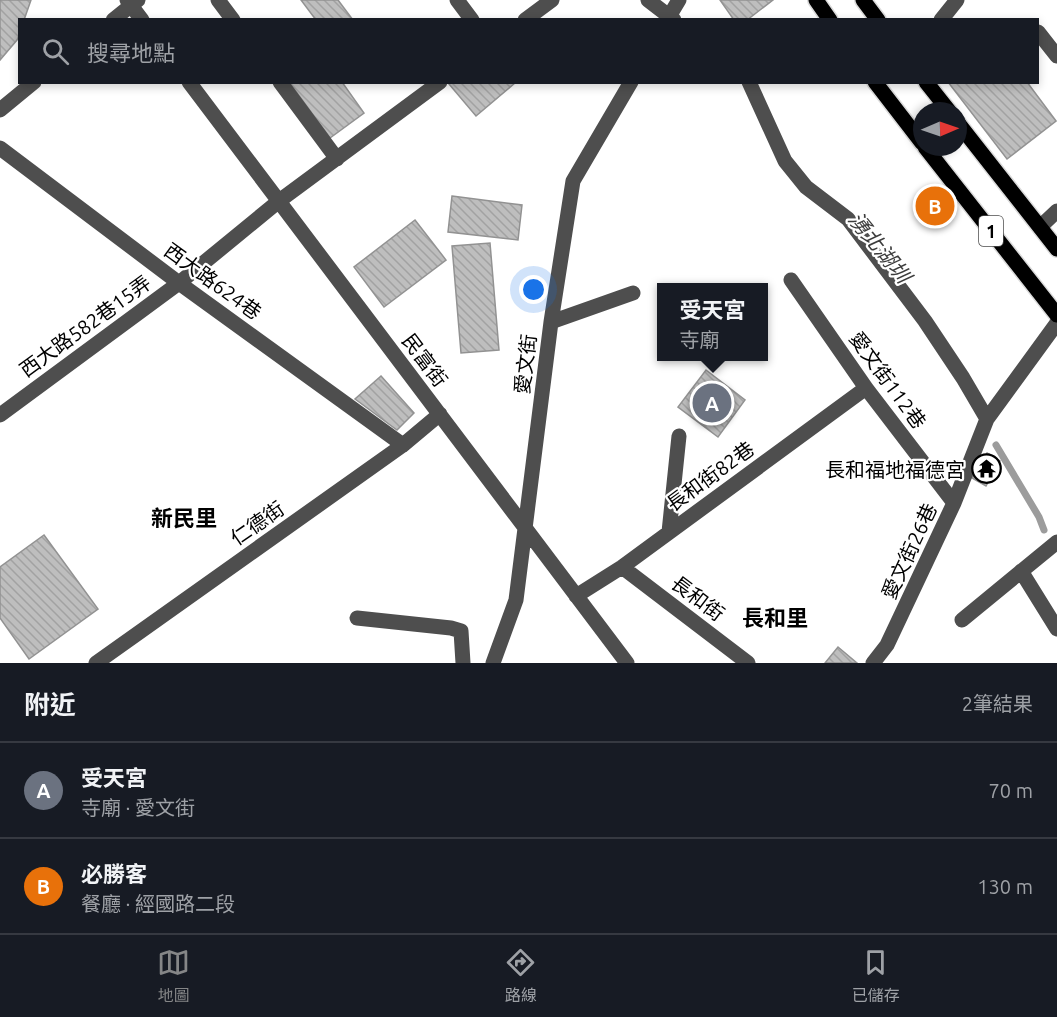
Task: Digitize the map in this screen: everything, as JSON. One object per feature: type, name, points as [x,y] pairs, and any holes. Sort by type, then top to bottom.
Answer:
[{"type":"main road","points":[[816,0],[829,18]]},
{"type":"main road","points":[[863,0],[876,18]]},
{"type":"main road","points":[[877,84],[913,131]]},
{"type":"main road","points":[[928,84],[942,102]]},
{"type":"main road","name":"1","points":[[967,134],[1057,249]]},
{"type":"main road","name":"1","points":[[932,156],[1057,315]]},
{"type":"street","points":[[219,0],[232,18]]},
{"type":"street","points":[[457,0],[470,18]]},
{"type":"street","points":[[528,18],[552,0]]},
{"type":"street","points":[[648,0],[670,18],[679,0]]},
{"type":"street","points":[[943,18],[957,0]]},
{"type":"street","points":[[115,18],[132,2],[141,18]]},
{"type":"street","points":[[1039,33],[1057,56]]},
{"type":"street","points":[[0,110],[32,84]]},
{"type":"street","name":"民富街","points":[[191,84],[627,663]]},
{"type":"street","points":[[281,84],[337,159]]},
{"type":"street","name":"西大路582巷15弄","points":[[0,415],[179,283],[279,201],[437,84]]},
{"type":"street","name":"愛文街","points":[[493,663],[516,600],[551,322],[573,181],[630,84]]},
{"type":"street","points":[[750,84],[785,162],[806,187],[848,219],[925,321],[987,419]]},
{"type":"street","name":"西大路624巷","points":[[0,148],[179,283],[403,445]]},
{"type":"street","points":[[1040,227],[1057,211]]},
{"type":"street","name":"愛文街112巷","points":[[791,280],[866,388],[954,503]]},
{"type":"street","points":[[551,322],[633,293]]},
{"type":"street","name":"愛文街26巷","points":[[873,663],[887,645],[954,503],[987,419],[1057,324]]},
{"type":"street","name":"長和街82巷","points":[[576,596],[622,567],[866,388]]},
{"type":"street","name":"仁德街","points":[[96,663],[403,445],[440,414]]},
{"type":"street","points":[[669,532],[679,436]]},
{"type":"street","points":[[962,620],[1057,542]]},
{"type":"street","name":"長和街","points":[[622,567],[748,663]]},
{"type":"street","points":[[1021,571],[1057,629]]},
{"type":"street","points":[[357,618],[461,631],[463,663]]},
{"type":"building","points":[[0,0],[31,0],[25,18],[18,18],[17,40],[0,60]]},
{"type":"building","points":[[301,0],[338,0],[352,18],[314,18]]},
{"type":"building","points":[[720,0],[773,0],[750,18],[733,18]]},
{"type":"building","points":[[290,84],[343,84],[364,113],[330,138]]},
{"type":"building","points":[[449,84],[514,84],[476,116]]},
{"type":"building","points":[[950,84],[1028,84],[1056,121],[1007,159],[967,107],[967,102],[963,102]]},
{"type":"building","points":[[452,196],[522,205],[518,240],[448,232]]},
{"type":"building","points":[[415,220],[446,260],[384,307],[354,267]]},
{"type":"building","points":[[490,243],[499,350],[461,353],[452,246]]},
{"type":"building","points":[[706,370],[745,400],[718,437],[678,407]]},
{"type":"building","points":[[381,376],[414,413],[397,430],[355,399]]},
{"type":"building","name":"長和福地福德宮","points":[[987,453],[1000,461],[986,486],[972,478]]},
{"type":"building","points":[[44,535],[98,609],[29,659],[0,618],[0,567]]},
{"type":"building","points":[[838,647],[857,663],[825,663]]},
{"type":"waterway","points":[[996,445],[1039,517],[1044,530]]},
{"type":"place","name":"必勝客","points":[[935,206]]},
{"type":"place","name":"受天宮","points":[[712,403]]},
{"type":"place","name":"長和福地福德宮","points":[[986,469]]},
{"type":"district","name":"新民里","points":[[184,517]]},
{"type":"district","name":"長和里","points":[[775,617]]},
{"type":"water label","name":"湧北湖圳","points":[[880,247]]}]
